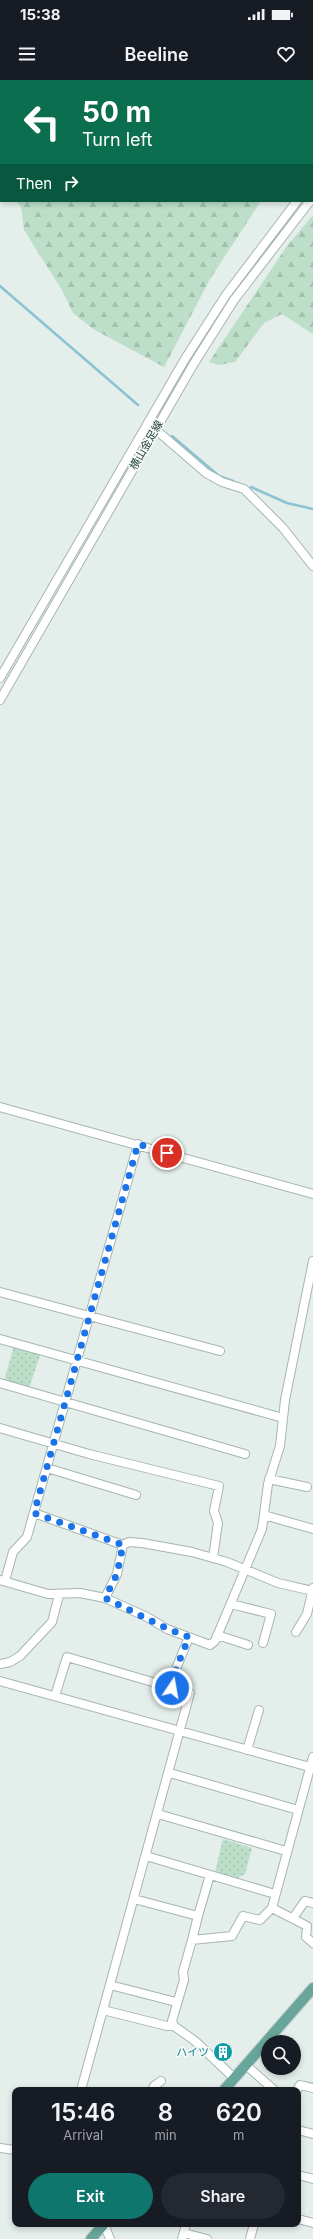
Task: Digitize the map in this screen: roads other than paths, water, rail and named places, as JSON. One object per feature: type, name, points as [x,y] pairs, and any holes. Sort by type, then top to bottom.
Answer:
[{"type":"main road","points":[[226,2087],[313,1988]]},
{"type":"main road","points":[[92,2239],[102,2227]]},
{"type":"street","name":"横山金足線","points":[[0,678],[185,359],[226,295],[296,202]]},
{"type":"street","name":"横山金足線","points":[[0,700],[155,429],[234,300],[309,202]]},
{"type":"street","points":[[155,429],[206,473],[222,482],[244,489],[283,528],[313,566]]},
{"type":"street","points":[[0,1108],[138,1144],[313,1194]]},
{"type":"street","points":[[138,1144],[28,1537],[13,1552],[3,1580],[38,1591],[59,1595],[80,1594],[105,1598],[147,1617],[167,1630],[210,1645],[215,1641],[262,1529],[269,1479],[280,1446],[283,1418],[313,1261]]},
{"type":"street","points":[[0,1292],[220,1351]]},
{"type":"street","points":[[0,1339],[283,1418]]},
{"type":"street","points":[[0,1383],[245,1454]]},
{"type":"street","points":[[0,1428],[89,1454],[219,1486],[214,1511],[218,1523],[213,1558]]},
{"type":"street","points":[[47,1468],[136,1495]]},
{"type":"street","points":[[269,1479],[307,1487]]},
{"type":"street","points":[[34,1513],[123,1545],[129,1542],[142,1543],[213,1558],[246,1569],[278,1583],[312,1590],[306,1614],[296,1632]]},
{"type":"street","points":[[264,1516],[313,1529]]},
{"type":"street","points":[[105,1598],[117,1574],[123,1545]]},
{"type":"street","points":[[0,1664],[10,1662],[20,1656],[52,1622],[59,1595]]},
{"type":"street","points":[[231,1604],[272,1614],[263,1643]]},
{"type":"street","points":[[217,1635],[248,1645]]},
{"type":"street","points":[[172,1688],[176,1669],[189,1637]]},
{"type":"street","points":[[55,1696],[67,1657],[190,1694],[170,1773],[82,2087]]},
{"type":"street","points":[[0,1681],[312,1768]]},
{"type":"street","points":[[247,1750],[259,1710]]},
{"type":"street","points":[[192,1940],[232,1936],[243,1916],[260,1920],[272,1908],[286,1851],[312,1768],[313,1757]]},
{"type":"street","points":[[170,1773],[298,1810]]},
{"type":"street","points":[[158,1814],[286,1851]]},
{"type":"street","points":[[146,1856],[275,1894]]},
{"type":"street","points":[[210,1875],[183,1972],[184,1980],[176,2002],[172,2021],[174,2026],[195,2042],[234,2078]]},
{"type":"street","points":[[134,1899],[198,1916]]},
{"type":"street","points":[[293,1918],[304,1901],[313,1903]]},
{"type":"street","points":[[272,1908],[307,1926],[306,1937],[313,1943]]},
{"type":"street","points":[[110,1985],[176,2002]]},
{"type":"street","points":[[103,2010],[167,2026],[174,2026]]},
{"type":"street","points":[[246,2065],[271,2087]]},
{"type":"street","points":[[154,2087],[161,2081]]},
{"type":"street","points":[[299,2087],[300,2085],[313,2088]]},
{"type":"street","points":[[301,2131],[313,2134]]},
{"type":"street","points":[[0,2148],[12,2150]]},
{"type":"street","points":[[301,2176],[313,2179]]},
{"type":"street","points":[[301,2220],[313,2223]]},
{"type":"street","points":[[105,2227],[110,2239]]},
{"type":"street","points":[[250,2239],[253,2227]]},
{"type":"street","points":[[183,2236],[207,2239]]},
{"type":"waterway","points":[[0,286],[138,405]]},
{"type":"waterway","points":[[172,436],[219,476],[233,481]]},
{"type":"waterway","points":[[251,487],[287,503],[313,509]]},
{"type":"place","name":"ハイツ","points":[[223,2052]]}]
